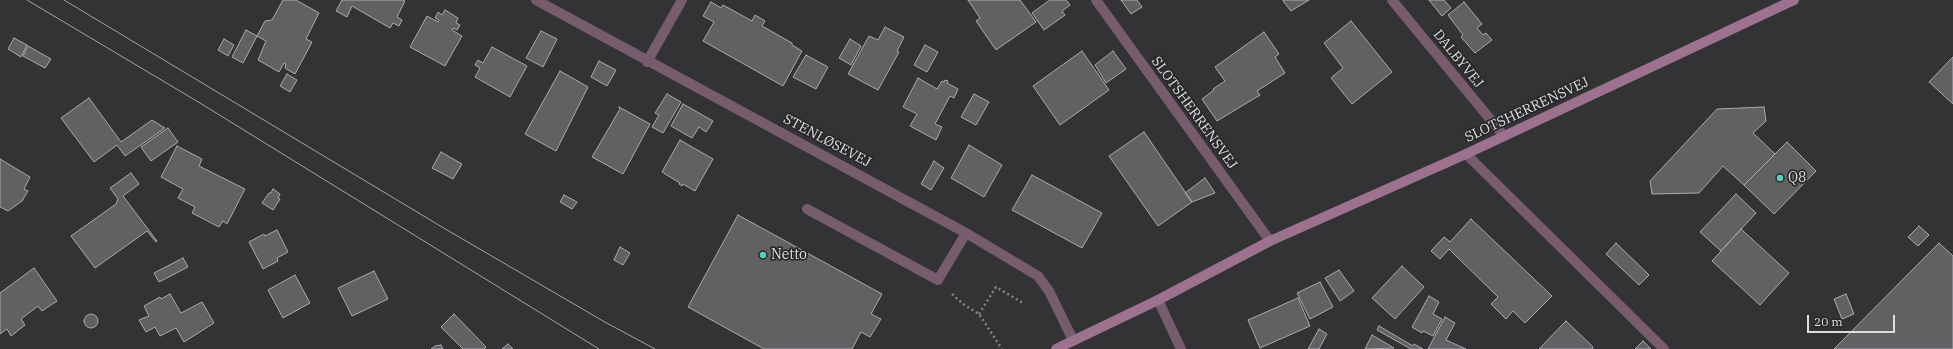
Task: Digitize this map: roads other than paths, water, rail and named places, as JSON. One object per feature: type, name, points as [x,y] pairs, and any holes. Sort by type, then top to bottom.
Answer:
[{"type":"street","name":"STENLØSEVEJ","points":[[536,0],[647,62],[814,150],[966,233],[1038,276],[1049,291],[1073,340]]},
{"type":"street","points":[[647,62],[682,0]]},
{"type":"street","name":"SLOTSHERRENSVEJ","points":[[1096,0],[1270,241]]},
{"type":"street","name":"DALBYVEJ","points":[[1392,0],[1504,136]]},
{"type":"street","name":"SLOTSHERRENSVEJ","points":[[1056,349],[1158,300],[1270,241],[1466,154],[1794,0]]},
{"type":"street","points":[[1466,154],[1664,349]]},
{"type":"street","points":[[807,209],[938,280],[966,233]]},
{"type":"street","points":[[1158,300],[1181,349]]},
{"type":"tram line","points":[[27,0],[200,103],[599,349]]},
{"type":"tram line","points":[[64,0],[442,227],[603,321],[655,349]]},
{"type":"place","name":"Q8","points":[[1780,178]]},
{"type":"place","name":"Netto","points":[[763,255]]}]
